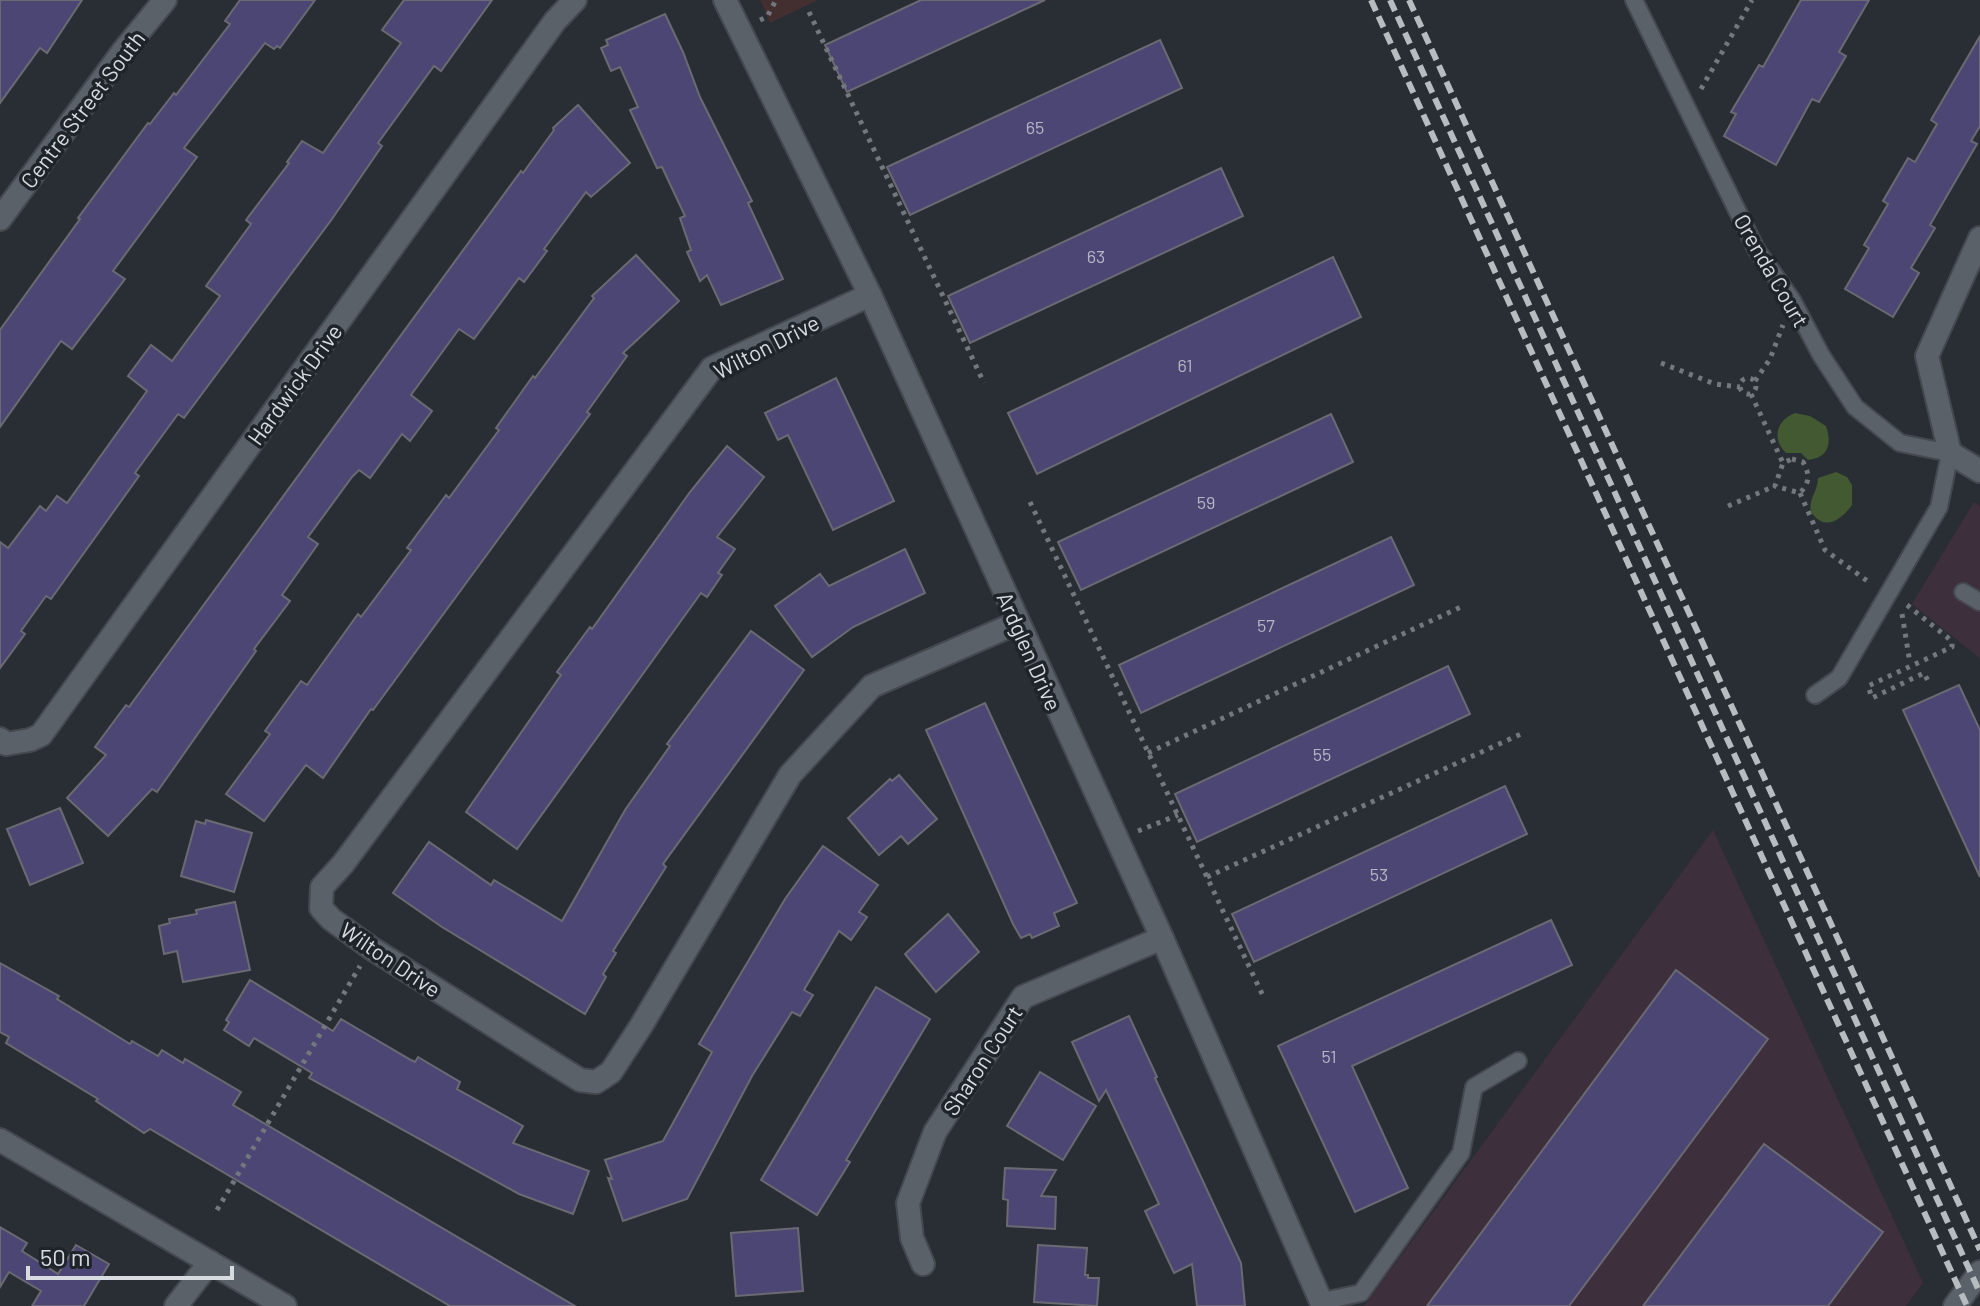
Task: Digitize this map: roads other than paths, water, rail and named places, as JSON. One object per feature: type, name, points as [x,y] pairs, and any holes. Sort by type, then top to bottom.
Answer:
[{"type":"street","name":"Centre Street South","points":[[0,219],[124,50],[165,0]]},
{"type":"street","name":"Hardwick Drive","points":[[0,739],[6,744],[41,735],[555,21],[575,0]]},
{"type":"street","name":"Ardglen Drive","points":[[725,0],[870,295],[1162,938],[1323,1303]]},
{"type":"street","points":[[1950,453],[1927,356],[1980,238]]},
{"type":"street","name":"Wilton Drive","points":[[870,295],[712,368],[343,864],[322,887],[321,908],[371,948],[580,1080],[596,1082],[611,1072],[641,1026],[790,775],[872,686],[1017,623]]},
{"type":"street","name":"Orenda Court","points":[[1950,453],[1980,471]]},
{"type":"street","name":"Sharon Court","points":[[923,1264],[912,1238],[908,1203],[935,1132],[1023,997],[1162,938]]},
{"type":"street","points":[[0,1140],[285,1306]]},
{"type":"street","points":[[176,1306],[210,1262]]},
{"type":"street","points":[[1955,1306],[1980,1272]]},
{"type":"lane","name":"Orenda Court","points":[[1634,0],[1756,249],[1792,300],[1821,355],[1855,407],[1900,443],[1950,453]]},
{"type":"lane","points":[[1815,695],[1839,678],[1939,507],[1950,453]]},
{"type":"lane","points":[[1963,592],[1980,602]]},
{"type":"lane","points":[[1323,1303],[1361,1293],[1461,1153],[1474,1087],[1518,1061]]},
{"type":"railway","points":[[1371,0],[1967,1306]]},
{"type":"railway","points":[[1390,0],[1980,1293]]},
{"type":"railway","points":[[1409,0],[1980,1250]]}]
